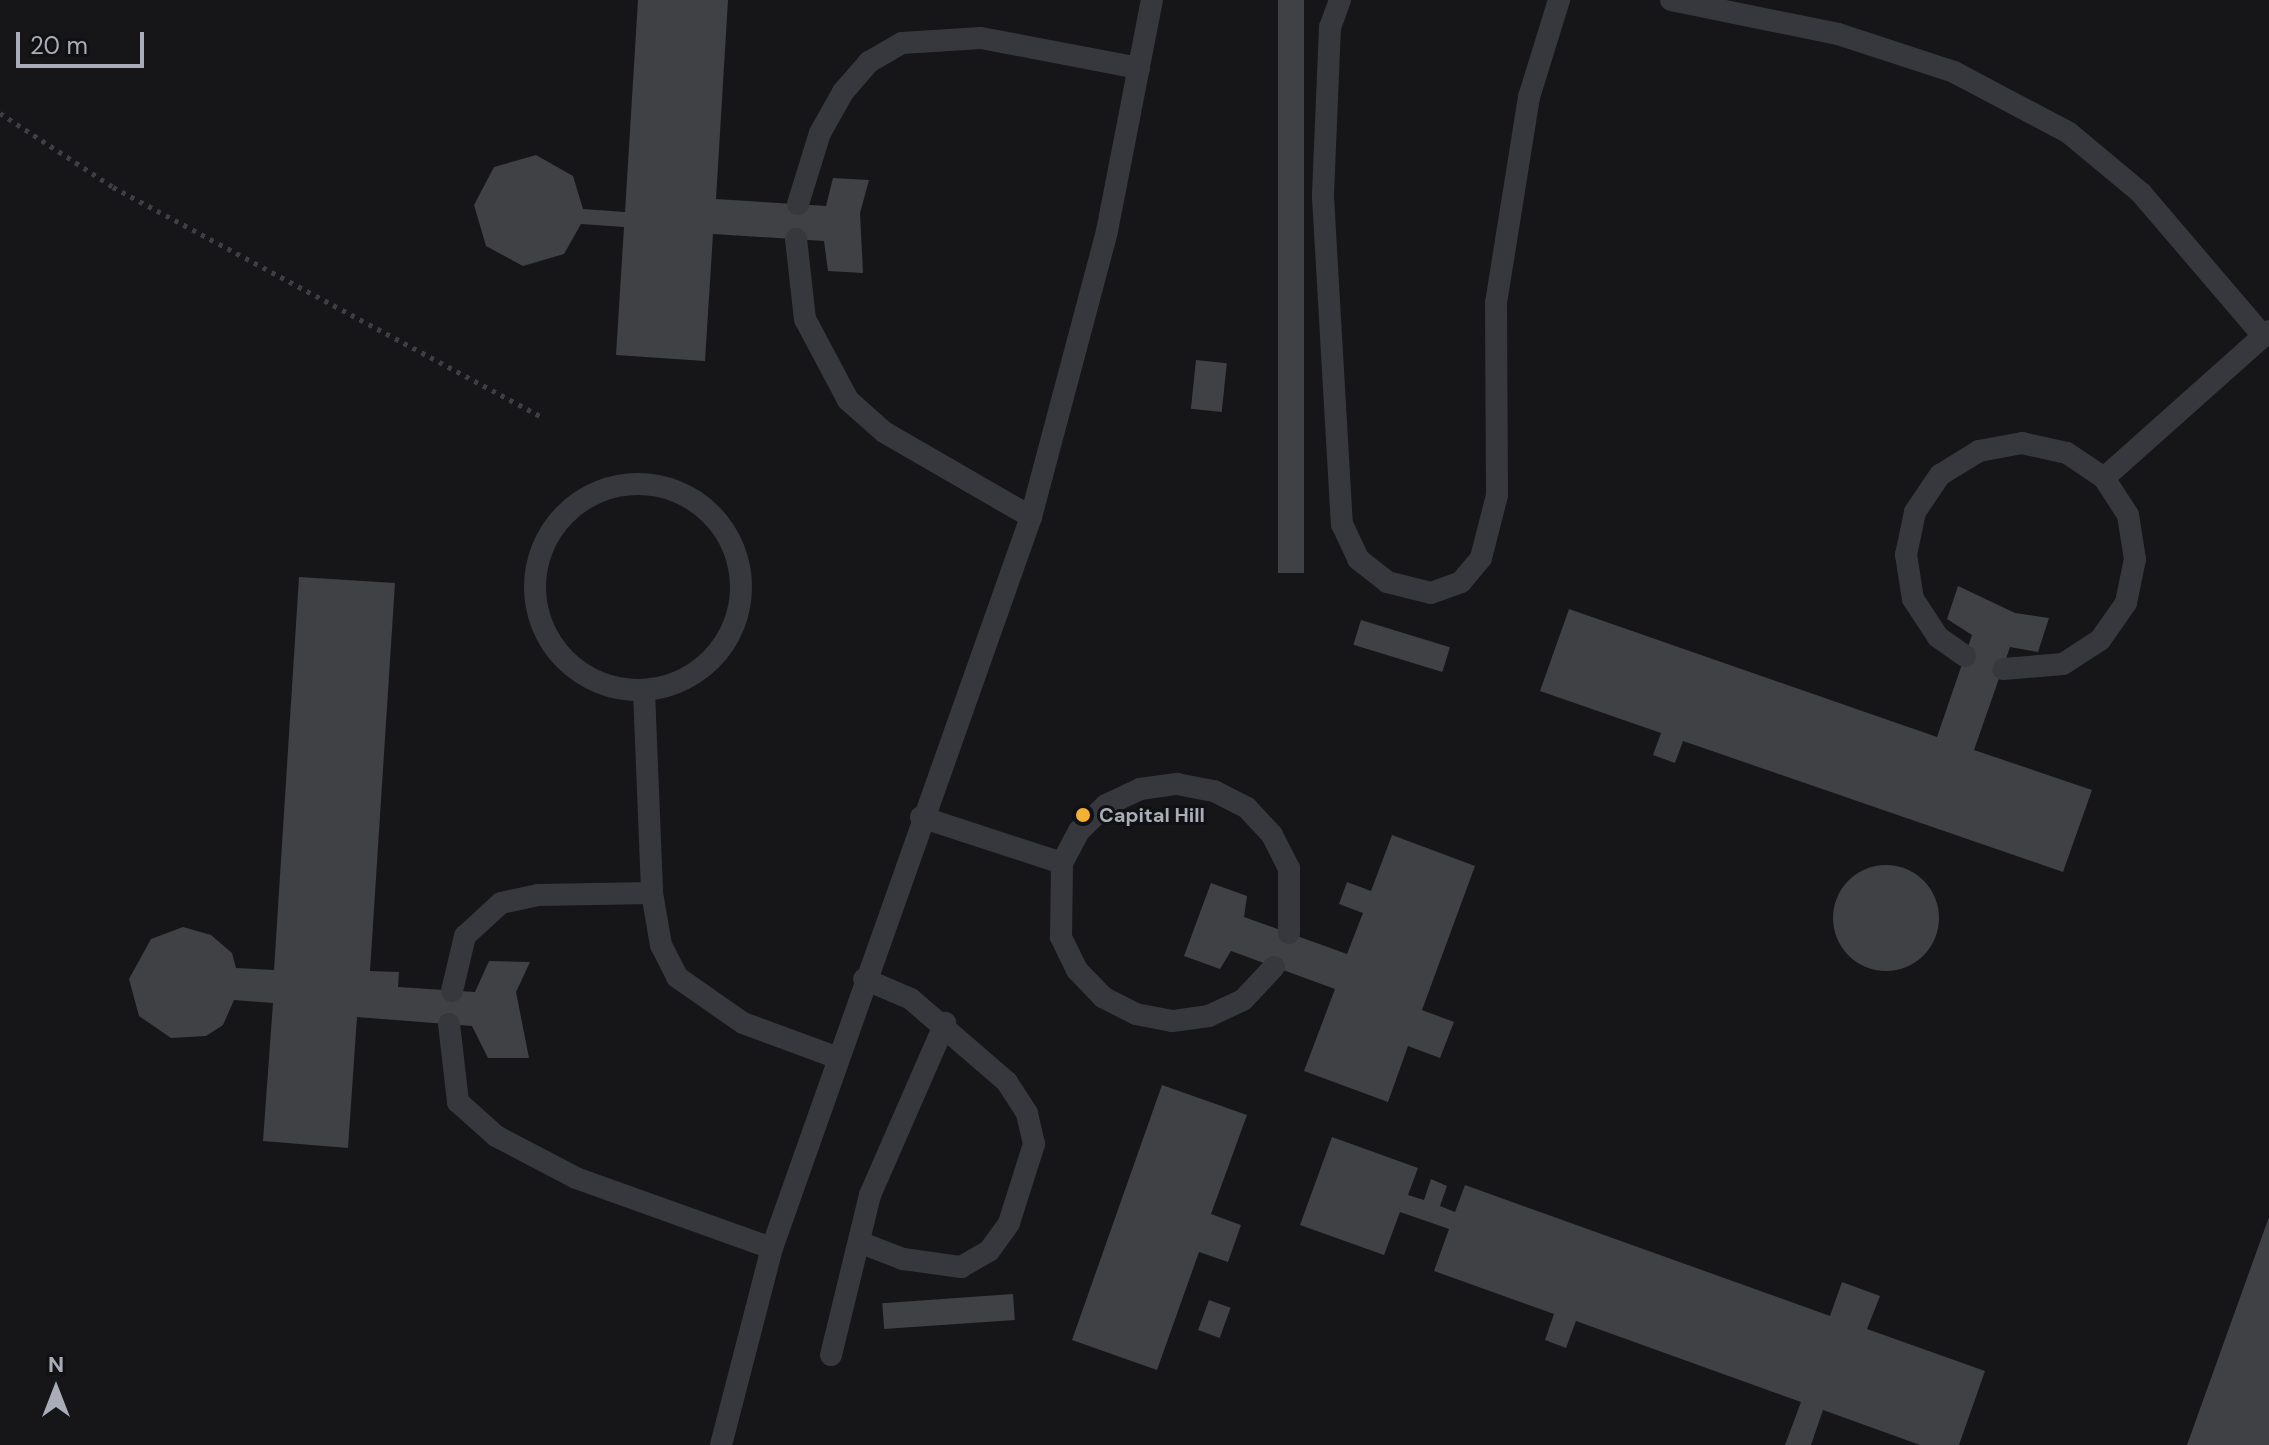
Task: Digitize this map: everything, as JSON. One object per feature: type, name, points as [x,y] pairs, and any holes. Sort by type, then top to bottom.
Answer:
[{"type":"lane","points":[[721,1445],[772,1248],[921,817],[1031,517],[1107,231],[1152,0]]},
{"type":"lane","points":[[1340,0],[1330,27],[1323,197],[1342,524],[1358,559],[1387,582],[1431,593],[1461,582],[1481,558],[1497,495],[1496,303],[1529,97],[1559,0]]},
{"type":"lane","points":[[1671,0],[1838,34],[1954,72],[2069,133],[2141,193],[2266,334],[2104,478]]},
{"type":"lane","points":[[798,204],[820,133],[843,92],[869,62],[902,43],[981,38],[1139,68]]},
{"type":"lane","points":[[796,239],[805,319],[848,400],[884,432],[1031,517]]},
{"type":"lane","points":[[1965,656],[1938,637],[1913,599],[1906,555],[1915,512],[1940,475],[1979,451],[2022,443],[2067,453],[2104,478],[2130,530],[2135,559],[2126,603],[2100,640],[2063,664],[2003,669]]},
{"type":"lane","points":[[632,484],[659,486],[707,510],[731,543],[742,581],[735,621],[716,656],[683,680],[644,691],[617,689],[569,664],[545,632],[534,593],[541,554],[561,519],[593,495],[632,484]]},
{"type":"lane","points":[[644,691],[652,893],[661,945],[677,977],[743,1023],[838,1058]]},
{"type":"lane","points":[[1274,967],[1243,1000],[1209,1016],[1172,1021],[1136,1014],[1103,997],[1077,970],[1061,937],[1062,863],[1088,822],[1140,789],[1177,784],[1214,791],[1247,808],[1272,835],[1289,868],[1289,933]]},
{"type":"lane","points":[[921,817],[1062,863]]},
{"type":"lane","points":[[452,991],[465,936],[501,903],[538,895],[652,893]]},
{"type":"lane","points":[[859,1242],[903,1259],[961,1267],[989,1251],[1029,1178],[1034,1144],[1027,1113],[1007,1082],[945,1023],[911,999],[864,979]]},
{"type":"lane","points":[[831,1355],[870,1195],[945,1023]]},
{"type":"lane","points":[[449,1024],[458,1102],[496,1136],[576,1178],[772,1248]]},
{"type":"path","points":[[0,113],[113,187],[544,418]]},
{"type":"building","points":[[638,0],[728,0],[716,199],[826,206],[833,178],[869,180],[860,213],[863,273],[828,271],[824,241],[713,234],[705,361],[616,355],[624,227],[581,224],[564,254],[523,266],[486,246],[474,205],[494,167],[536,155],[573,176],[583,209],[625,212]]},
{"type":"building","points":[[1278,0],[1304,0],[1304,573],[1278,573]]},
{"type":"building","points":[[1196,360],[1227,363],[1222,412],[1191,409]]},
{"type":"building","points":[[299,577],[395,583],[370,971],[399,972],[398,987],[475,992],[489,961],[530,962],[516,992],[529,1058],[488,1058],[472,1026],[357,1017],[348,1148],[263,1141],[273,1003],[234,1000],[223,1025],[206,1036],[171,1038],[139,1016],[129,979],[151,939],[183,927],[211,935],[232,953],[236,968],[274,970]]},
{"type":"building","points":[[1958,586],[2015,613],[2049,618],[2038,652],[2010,647],[1974,750],[2092,790],[2063,872],[1683,741],[1675,763],[1653,755],[1661,733],[1540,691],[1569,609],[1937,737],[1972,635],[1947,619]]},
{"type":"building","points":[[1361,620],[1450,647],[1442,672],[1353,645]]},
{"type":"building","points":[[1392,835],[1475,866],[1422,1010],[1454,1022],[1440,1058],[1408,1046],[1388,1102],[1304,1071],[1335,989],[1231,951],[1220,969],[1184,956],[1211,883],[1247,896],[1244,917],[1347,954],[1363,913],[1339,904],[1347,882],[1371,891]]},
{"type":"building","points":[[1886,865],[1906,869],[1923,881],[1935,898],[1939,918],[1935,938],[1923,955],[1906,967],[1886,971],[1866,967],[1849,955],[1837,938],[1833,918],[1837,898],[1849,881],[1866,869]]},
{"type":"building","points":[[1162,1085],[1247,1115],[1211,1214],[1241,1225],[1228,1262],[1199,1252],[1157,1370],[1072,1340]]},
{"type":"building","points":[[1332,1137],[1418,1168],[1408,1195],[1424,1200],[1431,1179],[1447,1186],[1440,1206],[1455,1212],[1465,1185],[1830,1316],[1842,1282],[1880,1296],[1867,1329],[1985,1371],[1959,1445],[1920,1445],[1823,1410],[1811,1445],[1785,1445],[1801,1402],[1576,1321],[1566,1348],[1545,1340],[1554,1314],[1434,1271],[1449,1229],[1400,1212],[1384,1255],[1300,1225]]},
{"type":"building","points":[[2269,1217],[2269,1445],[2187,1445]]},
{"type":"building","points":[[1013,1294],[1015,1320],[884,1329],[882,1303]]},
{"type":"building","points":[[1209,1300],[1231,1308],[1220,1338],[1198,1330]]},
{"type":"place","name":"Capital Hill","points":[[1083,815]]}]
